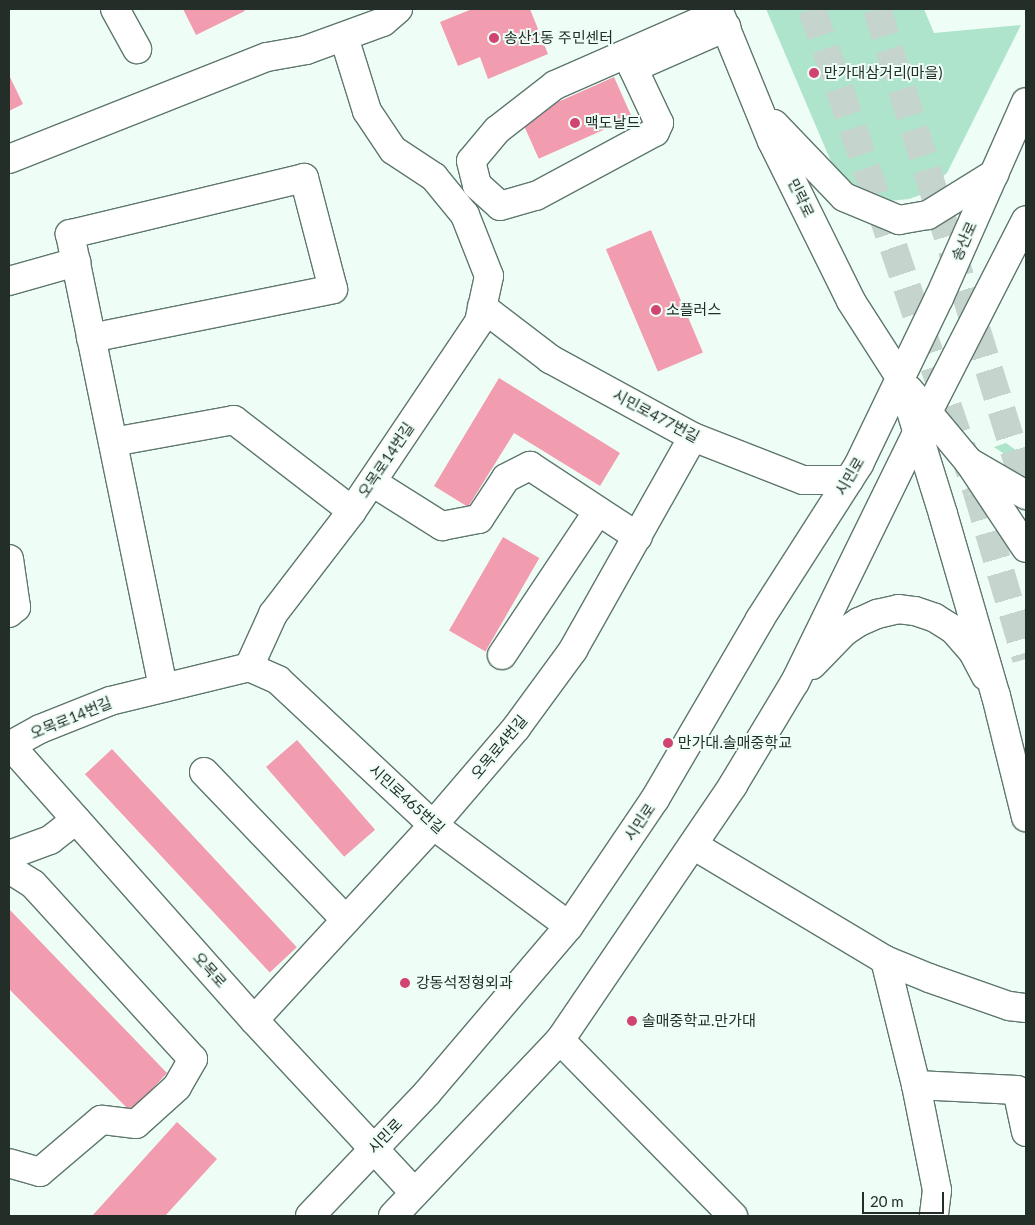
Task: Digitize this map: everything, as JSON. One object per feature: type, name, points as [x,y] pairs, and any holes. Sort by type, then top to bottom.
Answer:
[{"type":"main road","points":[[115,9],[137,49]]},
{"type":"main road","points":[[9,159],[267,57],[306,50],[383,22],[398,9]]},
{"type":"main road","points":[[721,16],[633,68],[660,123],[655,132],[536,196],[500,206],[477,185],[471,161],[497,130],[555,86],[721,16]]},
{"type":"main road","name":"민락로","points":[[721,16],[772,141],[852,301],[901,379],[922,423],[944,514],[996,696]]},
{"type":"main road","name":"오목로14번길","points":[[10,745],[40,729],[102,705],[163,687],[249,667],[273,614],[352,511],[479,322],[489,276],[466,215],[434,177],[392,150],[367,111],[344,37]]},
{"type":"main road","name":"송산로","points":[[901,379],[1026,102]]},
{"type":"main road","points":[[758,106],[844,198],[899,220],[928,215],[994,174]]},
{"type":"main road","points":[[92,338],[333,289],[304,178],[70,234],[163,687]]},
{"type":"main road","points":[[393,1216],[560,1040],[733,785],[796,682],[922,423],[1026,220]]},
{"type":"main road","points":[[9,281],[76,262]]},
{"type":"main road","name":"시민로477번길","points":[[482,307],[550,359],[693,437],[803,480],[849,480]]},
{"type":"main road","name":"시민로","points":[[310,1216],[428,1092],[569,926],[655,799],[760,620],[849,480],[901,379]]},
{"type":"main road","points":[[113,442],[234,420],[352,511]]},
{"type":"main road","points":[[922,423],[969,462],[1026,495]]},
{"type":"main road","name":"오목로4번길","points":[[254,1020],[433,825],[516,728],[574,650],[693,437]]},
{"type":"main road","points":[[969,462],[1026,548]]},
{"type":"main road","points":[[372,482],[442,526],[479,519],[506,478],[530,466],[638,537]]},
{"type":"main road","points":[[502,655],[598,511]]},
{"type":"main road","points":[[9,558],[16,607],[9,613]]},
{"type":"main road","points":[[796,682],[844,632],[877,614],[898,609],[915,611],[928,615],[954,630],[973,652],[996,696],[1026,817]]},
{"type":"main road","name":"시민로465번길","points":[[249,667],[278,680],[433,825],[569,926]]},
{"type":"main road","name":"오목로","points":[[10,745],[254,1020],[415,1193]]},
{"type":"main road","points":[[1019,786],[1021,771],[1026,760]]},
{"type":"main road","points":[[204,772],[346,920]]},
{"type":"main road","points":[[9,855],[50,840],[76,820]]},
{"type":"main road","points":[[693,845],[885,960],[992,1000],[1026,1008]]},
{"type":"main road","points":[[9,869],[33,884],[193,1059],[177,1087],[136,1124],[101,1120],[40,1172],[9,1163]]},
{"type":"main road","points":[[885,960],[916,1085],[937,1190],[934,1216]]},
{"type":"main road","points":[[560,1040],[733,1216]]},
{"type":"main road","points":[[916,1085],[1017,1090],[1026,1132]]},
{"type":"green space","points":[[766,9],[924,9],[934,33],[1021,25],[947,173],[920,195],[909,199],[870,203],[841,185]]},
{"type":"green space","points":[[1006,443],[1026,457],[1026,469],[994,447]]},
{"type":"building","points":[[183,9],[243,9],[245,11],[196,35]]},
{"type":"building","name":"송산1동 주민센터","points":[[472,9],[530,9],[548,54],[488,79],[480,57],[458,66],[440,22]]},
{"type":"building","points":[[9,75],[23,104],[9,111]]},
{"type":"building","points":[[614,77],[632,117],[539,159],[521,118]]},
{"type":"building","points":[[651,230],[703,352],[658,372],[606,249]]},
{"type":"building","points":[[499,378],[620,453],[600,486],[514,433],[468,507],[434,486]]},
{"type":"building","points":[[503,537],[539,558],[485,652],[449,631]]},
{"type":"building","points":[[297,740],[375,830],[344,857],[266,767]]},
{"type":"building","points":[[112,749],[297,947],[270,972],[85,774]]},
{"type":"building","points":[[9,909],[167,1073],[131,1112],[9,989]]},
{"type":"building","points":[[177,1122],[217,1159],[165,1216],[92,1216]]},
{"type":"tunnel","points":[[812,9],[977,492],[1026,659]]},
{"type":"tunnel","points":[[877,9],[1026,489]]},
{"type":"place","name":"송산1동 주민센터","points":[[494,38]]},
{"type":"place","name":"만가대삼거리(마을)","points":[[814,73]]},
{"type":"place","name":"맥도날드","points":[[575,123]]},
{"type":"place","name":"소플러스","points":[[656,310]]},
{"type":"place","name":"만가대.솔매중학교","points":[[668,743]]},
{"type":"place","name":"강동석정형외과","points":[[405,983]]},
{"type":"place","name":"솔매중학교.만가대","points":[[632,1021]]}]
